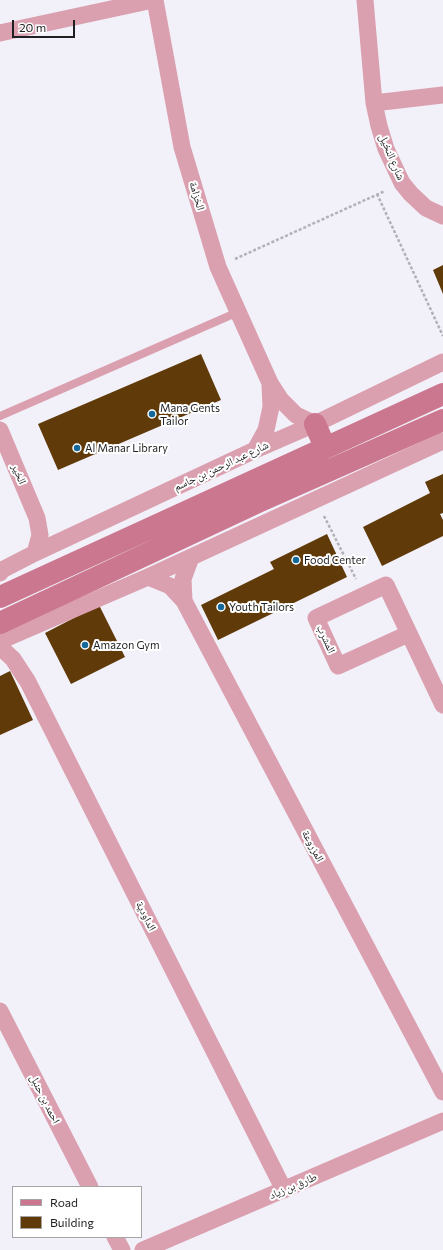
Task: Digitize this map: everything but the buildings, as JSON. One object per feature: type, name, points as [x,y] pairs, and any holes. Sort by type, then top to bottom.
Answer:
[{"type":"main road","points":[[0,597],[443,394]]},
{"type":"main road","points":[[0,623],[260,500],[443,420]]},
{"type":"main road","points":[[315,424],[325,447]]},
{"type":"main road","points":[[260,500],[325,447]]},
{"type":"street","points":[[0,33],[154,0]]},
{"type":"street","name":"الخزامة","points":[[154,0],[182,147],[218,267],[270,383],[281,400],[296,415],[315,424]]},
{"type":"street","name":"شارع النخيل","points":[[365,0],[374,103],[386,149],[402,183],[411,194],[426,208],[443,216]]},
{"type":"street","points":[[374,103],[443,95]]},
{"type":"street","name":"شارع عبد الرحمن بن جاسم","points":[[1,571],[72,535],[255,450],[315,424],[443,362]]},
{"type":"street","name":"الخزامة","points":[[255,450],[266,430],[268,422],[271,407],[270,383]]},
{"type":"street","name":"الخير","points":[[0,430],[37,518],[40,535],[35,553]]},
{"type":"street","points":[[0,641],[148,577],[443,441]]},
{"type":"street","points":[[37,518],[53,529],[72,535]]},
{"type":"street","name":"المزروعة","points":[[184,601],[183,579],[191,557]]},
{"type":"street","name":"المزروعة","points":[[148,577],[170,586],[184,601],[443,1092]]},
{"type":"street","name":"المشرب","points":[[408,634],[338,666],[316,618],[386,585],[443,705]]},
{"type":"street","name":"الداودية","points":[[0,648],[13,659],[28,682],[284,1190]]},
{"type":"street","name":"احمد بن حنبل","points":[[0,1011],[89,1186]]},
{"type":"street","name":"طارق بن زياد","points":[[143,1250],[443,1121]]},
{"type":"street","points":[[116,1238],[122,1250]]},
{"type":"lane","points":[[0,416],[238,312]]},
{"type":"path","points":[[218,267],[402,183]]},
{"type":"path","points":[[377,194],[443,336]]},
{"type":"path","points":[[316,500],[364,596]]},
{"type":"place","name":"Mana Gents Tailor","points":[[152,414]]},
{"type":"place","name":"Al Manar Library","points":[[77,448]]},
{"type":"place","name":"Food Center","points":[[296,560]]},
{"type":"place","name":"Youth Tailors","points":[[221,607]]},
{"type":"place","name":"Amazon Gym","points":[[85,645]]}]
